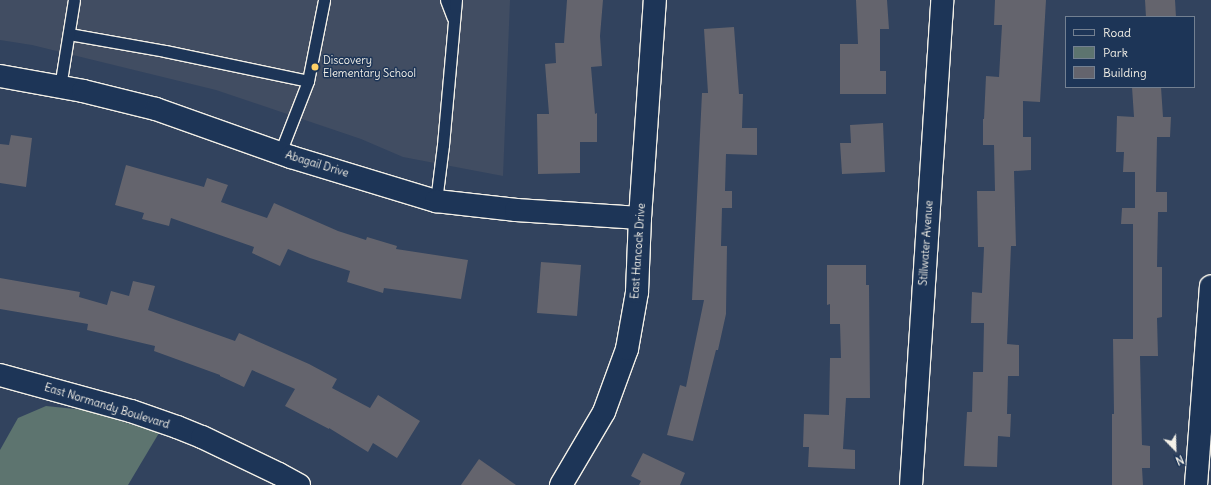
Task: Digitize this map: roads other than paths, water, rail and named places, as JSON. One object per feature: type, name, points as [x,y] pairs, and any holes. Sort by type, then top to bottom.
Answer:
[{"type":"street","name":"East Hancock Drive","points":[[561,485],[604,412],[627,349],[636,292],[655,0]]},
{"type":"street","name":"Stillwater Avenue","points":[[911,485],[942,0]]},
{"type":"street","name":"Abagail Drive","points":[[0,76],[60,87],[156,109],[280,153],[436,201],[516,210],[640,218]]},
{"type":"street","points":[[1196,485],[1211,287]]},
{"type":"street","name":"East Normandy Boulevard","points":[[0,375],[131,411],[183,430],[202,437],[299,485]]},
{"type":"lane","points":[[60,87],[74,0]]},
{"type":"lane","points":[[280,153],[308,81],[324,0]]},
{"type":"lane","points":[[446,0],[453,20]]},
{"type":"lane","points":[[436,201],[443,145],[453,20],[456,0]]},
{"type":"lane","points":[[69,34],[308,81]]},
{"type":"place","name":"Discovery Elementary School","points":[[315,67]]}]
